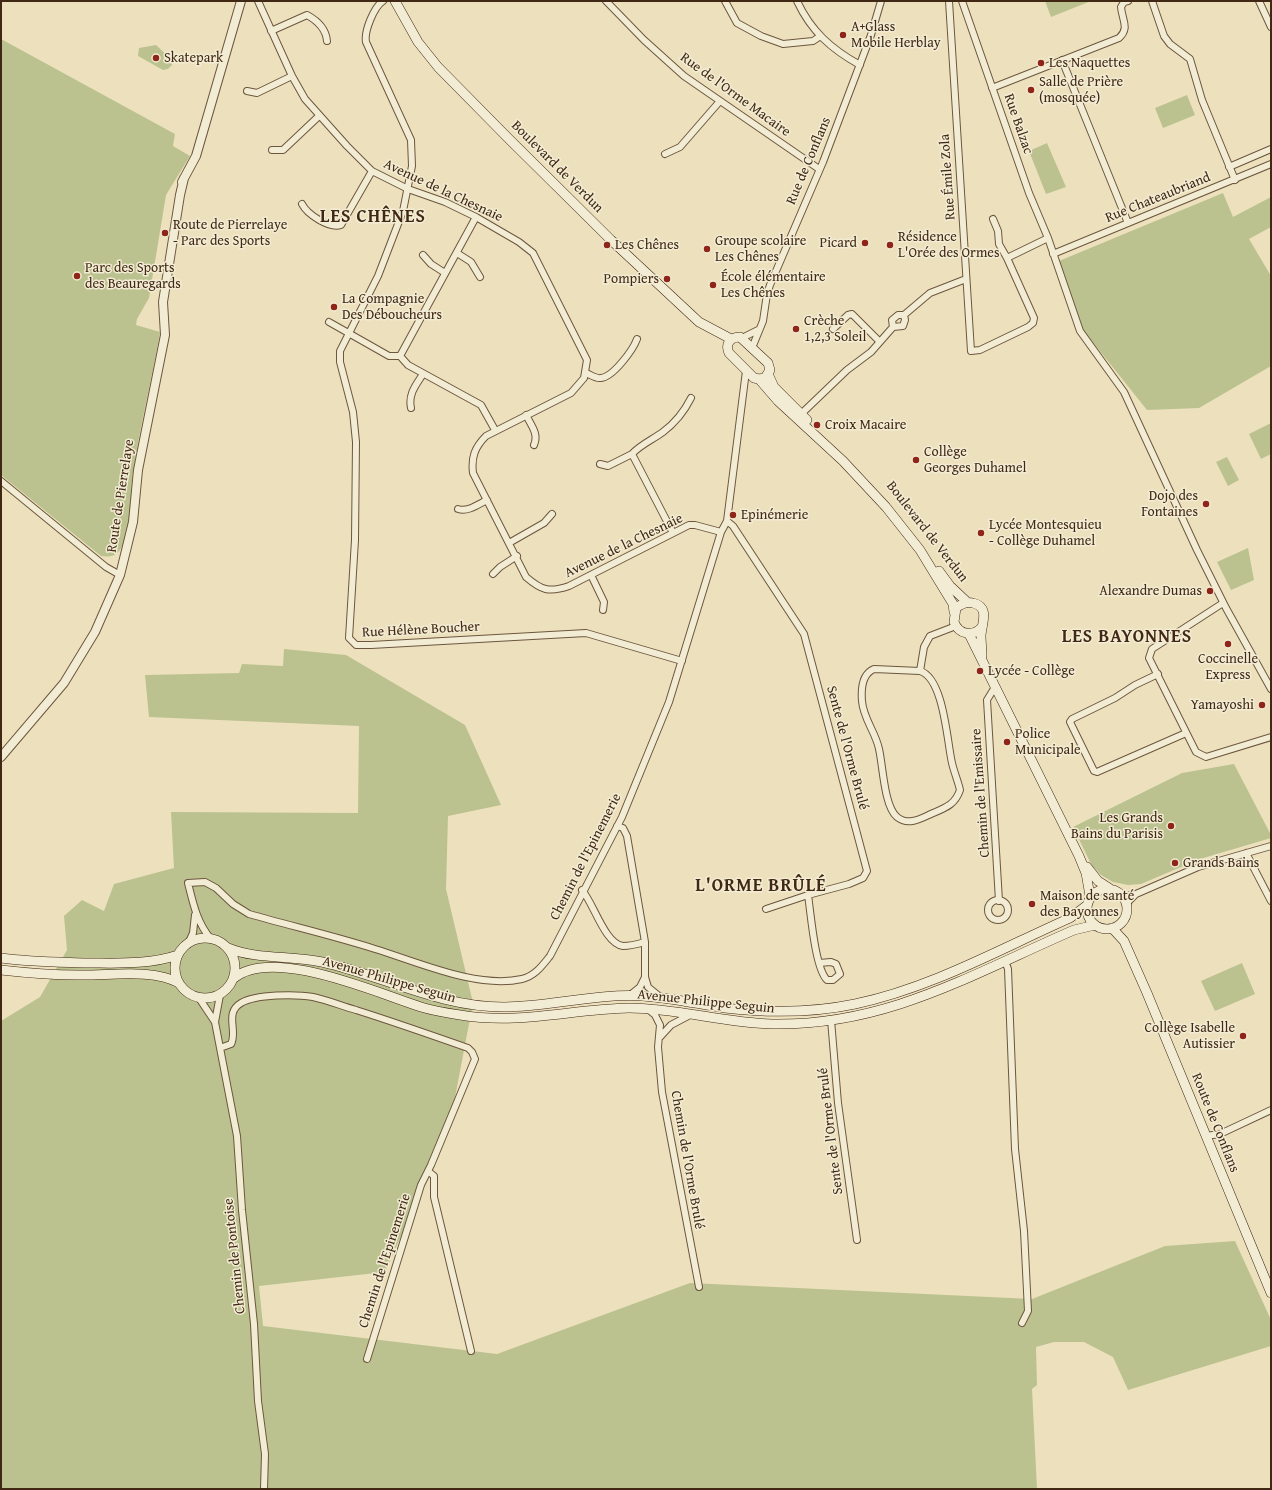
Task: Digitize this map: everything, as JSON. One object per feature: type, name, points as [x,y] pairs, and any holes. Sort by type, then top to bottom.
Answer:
[{"type":"main road","name":"Boulevard de Verdun","points":[[395,1],[418,42],[438,67],[611,240],[699,322],[719,334],[729,343],[730,354],[746,371],[799,416],[890,504],[913,532],[946,582],[967,602]]},
{"type":"main road","points":[[729,343],[736,337],[742,338]]},
{"type":"main road","name":"Boulevard de Verdun","points":[[742,338],[768,363],[770,369],[768,374],[773,384],[799,416],[862,481],[897,520],[920,550],[953,604],[954,612]]},
{"type":"main road","points":[[757,379],[768,374]]},
{"type":"main road","points":[[982,627],[974,633],[969,634],[959,630],[953,617],[954,612],[959,605],[967,602],[976,604],[983,611],[985,616],[981,640],[983,660]]},
{"type":"main road","points":[[969,634],[1079,856],[1086,873],[1090,896],[1086,906],[1088,917],[1095,925],[1104,928],[1112,928],[1124,920],[1125,901],[1119,893],[1098,881],[1079,856]]},
{"type":"main road","points":[[1090,896],[1102,889],[1108,888]]},
{"type":"main road","name":"Avenue Philippe Seguin","points":[[228,948],[248,954],[289,956],[323,962],[422,994],[467,1004],[521,1006],[628,996],[662,998],[722,1007],[774,1012],[820,1009],[855,1004],[918,986],[1070,918],[1086,906]]},
{"type":"main road","name":"Route de Conflans","points":[[1124,920],[1124,941]]},
{"type":"main road","name":"Avenue Philippe Seguin","points":[[234,979],[243,972],[270,968],[310,972],[334,977],[434,1010],[486,1019],[513,1019],[605,1010],[648,1009],[738,1022],[773,1024],[831,1020],[880,1011],[907,1003],[1074,930],[1095,925]]},
{"type":"main road","name":"Route de Conflans","points":[[1112,928],[1124,941],[1271,1293]]},
{"type":"main road","points":[[1,970],[65,975],[148,975],[167,978],[178,983],[187,993],[199,998],[210,998],[220,995],[228,988],[234,979],[235,963],[228,948],[220,942],[201,938],[188,944],[178,955],[175,966],[178,983]]},
{"type":"main road","points":[[1,958],[52,962],[136,963],[158,961],[178,955]]},
{"type":"street","name":"Route de Pierrelaye","points":[[1,757],[64,683],[95,632],[120,575],[133,522],[138,470],[165,335],[164,324],[158,301],[174,199],[196,156],[241,1]]},
{"type":"street","name":"Avenue de la Chesnaie","points":[[258,1],[292,76],[305,98],[319,116],[372,170],[408,189],[445,202],[476,217],[519,242],[533,253],[587,360],[586,373],[580,384],[571,393],[495,430],[478,444],[473,456],[473,473],[526,577],[537,587],[559,590],[689,525],[695,525],[721,532]]},
{"type":"street","points":[[349,333],[378,276],[398,226],[408,189],[412,166],[411,140],[366,42],[366,35],[373,17],[378,5],[383,1]]},
{"type":"street","name":"Rue de l'Orme Macaire","points":[[606,1],[644,40],[684,76],[820,170]]},
{"type":"street","points":[[725,1],[736,23],[761,36],[783,44],[813,41],[819,37]]},
{"type":"street","points":[[797,1],[819,37],[843,56],[860,65]]},
{"type":"street","name":"Rue de Conflans","points":[[752,348],[758,330],[763,321],[766,299],[770,285],[820,170],[860,65],[881,1]]},
{"type":"street","name":"Rue Émile Zola","points":[[949,1],[971,351],[980,350],[1033,323],[1034,318],[1007,258]]},
{"type":"street","name":"Rue Balzac","points":[[962,1],[1029,192],[1048,238],[1080,331],[1124,392],[1223,603],[1271,690]]},
{"type":"street","points":[[992,88],[1119,38],[1123,34],[1126,27],[1121,7],[1116,1]]},
{"type":"street","points":[[1121,7],[1124,2],[1128,1]]},
{"type":"street","points":[[1152,1],[1164,36],[1170,44],[1190,59],[1202,100],[1234,180]]},
{"type":"street","points":[[1259,1],[1271,27]]},
{"type":"street","points":[[271,31],[307,15],[315,20],[326,32],[327,42]]},
{"type":"street","points":[[1062,60],[1128,223]]},
{"type":"street","points":[[247,91],[257,93],[292,76]]},
{"type":"street","points":[[664,154],[680,147],[720,100]]},
{"type":"street","points":[[272,150],[283,150],[319,116]]},
{"type":"street","points":[[1229,167],[1271,149]]},
{"type":"street","name":"Rue Chateaubriand","points":[[1053,254],[1271,164]]},
{"type":"street","points":[[302,204],[309,212],[333,226],[341,225],[345,222],[372,170]]},
{"type":"street","points":[[400,356],[476,217]]},
{"type":"street","points":[[993,219],[998,231],[999,244],[1007,258],[1048,238]]},
{"type":"street","points":[[456,253],[471,262],[480,277]]},
{"type":"street","points":[[423,255],[431,264],[445,273]]},
{"type":"street","points":[[799,416],[847,370],[871,352],[893,326],[892,320],[894,317],[904,315],[930,293],[966,279]]},
{"type":"street","points":[[833,329],[846,316],[852,314],[880,342]]},
{"type":"street","points":[[893,326],[900,327],[904,324],[904,315]]},
{"type":"street","points":[[329,322],[389,356],[400,356],[408,365],[481,405],[495,430]]},
{"type":"street","points":[[742,338],[758,330]]},
{"type":"street","name":"Rue Hélène Boucher","points":[[349,333],[340,351],[340,362],[353,412],[356,442],[355,540],[349,638],[351,641],[356,645],[371,646],[586,633],[682,661]]},
{"type":"street","points":[[586,373],[599,378],[605,377],[628,356],[637,339]]},
{"type":"street","name":"Chemin de l'Epinemerie","points":[[195,911],[188,883],[205,882],[216,888],[233,904],[249,914],[375,949],[434,970],[490,981],[523,979],[533,974],[540,968],[550,956],[582,890],[618,826],[669,702],[721,532],[727,521],[745,393],[746,371]]},
{"type":"street","points":[[411,408],[410,398],[423,374]]},
{"type":"street","points":[[745,393],[751,381],[757,379]]},
{"type":"street","points":[[600,464],[608,466],[632,454],[637,448],[664,432],[683,412],[691,398]]},
{"type":"street","points":[[526,415],[535,432],[536,439],[534,445]]},
{"type":"street","points":[[632,454],[673,533]]},
{"type":"street","points":[[1,481],[106,568],[120,575]]},
{"type":"street","points":[[458,509],[470,509],[487,500]]},
{"type":"street","points":[[509,543],[544,523],[552,514]]},
{"type":"street","name":"Sente de l'Orme Brulé","points":[[727,521],[733,526],[804,634],[867,871],[863,878],[849,884],[808,895],[766,909]]},
{"type":"street","points":[[493,574],[516,556]]},
{"type":"street","points":[[591,575],[604,602],[603,610]]},
{"type":"street","points":[[1223,603],[1152,649],[1149,658],[1196,752],[1206,757],[1271,737]]},
{"type":"street","points":[[920,671],[924,647],[930,636],[956,626]]},
{"type":"street","points":[[874,669],[920,671],[928,675],[939,698],[952,762],[960,790],[954,802],[948,807],[913,822],[906,821],[896,816],[890,805],[878,741],[862,706],[863,681],[867,673],[874,669]]},
{"type":"street","points":[[1158,674],[1115,698],[1072,719],[1070,722],[1094,771],[1097,772],[1186,733]]},
{"type":"street","name":"Chemin de l'Emissaire","points":[[995,687],[987,700],[999,900]]},
{"type":"street","points":[[618,826],[624,828],[627,836],[645,942],[645,977],[651,990],[662,998]]},
{"type":"street","points":[[1125,901],[1136,894],[1198,867],[1271,846]]},
{"type":"street","points":[[1246,853],[1271,901]]},
{"type":"street","points":[[582,890],[588,896],[609,938],[622,946],[645,942]]},
{"type":"street","points":[[808,895],[818,963]]},
{"type":"street","points":[[195,911],[202,928],[211,939]]},
{"type":"street","points":[[188,944],[194,933],[195,911]]},
{"type":"street","points":[[1005,961],[1008,968],[1010,988],[1015,1149],[1024,1231],[1028,1311],[1022,1323]]},
{"type":"street","points":[[628,996],[640,987],[645,977]]},
{"type":"street","name":"Chemin de Pontoise","points":[[220,995],[215,1022],[236,1136],[254,1324],[258,1401],[265,1454],[264,1489]]},
{"type":"street","name":"Chemin de l'Epinemerie","points":[[220,1048],[231,1044],[234,1038],[232,1012],[240,1003],[255,998],[293,995],[313,997],[468,1048],[472,1052],[475,1059],[421,1185],[367,1359]]},
{"type":"street","name":"Chemin de Pontoise","points":[[199,998],[215,1022]]},
{"type":"street","name":"Chemin de l'Orme Brulé","points":[[648,1009],[656,1015],[659,1021],[660,1037],[658,1047],[662,1092],[698,1287]]},
{"type":"street","points":[[660,1037],[671,1025],[691,1015]]},
{"type":"street","name":"Sente de l'Orme Brulé","points":[[831,1020],[838,1103],[857,1240]]},
{"type":"street","points":[[1206,1136],[1220,1134],[1271,1110]]},
{"type":"street","name":"Chemin de l'Epinemerie","points":[[428,1171],[434,1176],[434,1197],[471,1351]]},
{"type":"green space","points":[[1045,1],[1091,1],[1051,17]]},
{"type":"green space","name":"Parc des Sports des Beauregards","points":[[1,39],[175,134],[173,146],[190,156],[166,195],[149,298],[137,319],[136,325],[160,332],[136,455],[127,532],[120,550],[111,556],[101,556],[1,475]]},
{"type":"green space","name":"Skatepark","points":[[156,45],[172,60],[172,65],[168,69],[163,70],[138,56],[139,48]]},
{"type":"green space","points":[[1187,95],[1195,115],[1163,128],[1155,108]]},
{"type":"green space","points":[[1047,143],[1066,187],[1046,194],[1029,151]]},
{"type":"green space","points":[[1223,193],[1233,217],[1271,197],[1271,227],[1249,239],[1271,276],[1271,366],[1199,408],[1147,410],[1083,330],[1059,261]]},
{"type":"green space","points":[[1271,423],[1271,454],[1261,459],[1249,434]]},
{"type":"green space","points":[[1227,457],[1239,480],[1228,486],[1216,462]]},
{"type":"green space","points":[[1248,548],[1254,580],[1231,590],[1217,562]]},
{"type":"green space","points":[[284,649],[346,655],[465,725],[501,805],[448,816],[446,889],[473,1003],[449,1129],[385,1272],[259,1286],[263,1326],[497,1354],[690,1283],[1032,1299],[1165,1246],[1235,1241],[1271,1320],[1271,1346],[1128,1390],[1113,1357],[1084,1342],[1054,1342],[1036,1347],[1037,1385],[1032,1389],[1037,1489],[1,1489],[1,1021],[40,997],[67,950],[64,916],[82,900],[104,911],[114,884],[174,868],[171,812],[358,813],[359,726],[149,717],[145,675],[239,673],[242,664],[283,666]]},
{"type":"green space","name":"Les Grands Bains du Parisis","points":[[1234,764],[1271,835],[1271,838],[1200,859],[1141,884],[1128,885],[1113,882],[1101,875],[1092,866],[1073,827],[1182,773]]},
{"type":"green space","points":[[1242,963],[1255,994],[1215,1011],[1201,981]]},
{"type":"place","name":"A+Glass Mobile Herblay","points":[[843,35]]},
{"type":"place","name":"Skatepark","points":[[156,58]]},
{"type":"place","name":"Les Naquettes","points":[[1041,63]]},
{"type":"place","name":"Salle de Prière (mosquée)","points":[[1031,90]]},
{"type":"place","name":"Route de Pierrelaye - Parc des Sports","points":[[165,233]]},
{"type":"place","name":"Picard","points":[[865,243]]},
{"type":"place","name":"Les Chênes","points":[[607,245]]},
{"type":"place","name":"Résidence L'Orée des Ormes","points":[[890,245]]},
{"type":"place","name":"Groupe scolaire Les Chênes","points":[[707,249]]},
{"type":"place","name":"Parc des Sports des Beauregards","points":[[77,276]]},
{"type":"place","name":"Pompiers","points":[[667,279]]},
{"type":"place","name":"École élémentaire Les Chênes","points":[[713,285]]},
{"type":"place","name":"La Compagnie Des Déboucheurs","points":[[334,307]]},
{"type":"place","name":"Crèche 1,2,3 Soleil","points":[[796,329]]},
{"type":"place","name":"Croix Macaire","points":[[817,425]]},
{"type":"place","name":"Collège Georges Duhamel","points":[[916,460]]},
{"type":"place","name":"Dojo des Fontaines","points":[[1206,504]]},
{"type":"place","name":"Epinémerie","points":[[733,515]]},
{"type":"place","name":"Lycée Montesquieu - Collège Duhamel","points":[[981,533]]},
{"type":"place","name":"Alexandre Dumas","points":[[1210,591]]},
{"type":"place","name":"Coccinelle Express","points":[[1228,644]]},
{"type":"place","name":"Lycée - Collège","points":[[980,671]]},
{"type":"place","name":"Yamayoshi","points":[[1262,705]]},
{"type":"place","name":"Police Municipale","points":[[1007,742]]},
{"type":"place","name":"Les Grands Bains du Parisis","points":[[1171,826]]},
{"type":"place","name":"Grands Bains","points":[[1175,863]]},
{"type":"place","name":"Maison de santé des Bayonnes","points":[[1032,904]]},
{"type":"place","name":"Collège Isabelle Autissier","points":[[1243,1036]]},
{"type":"district","name":"LES CHÊNES","points":[[373,217]]},
{"type":"district","name":"LES BAYONNES","points":[[1127,637]]},
{"type":"district","name":"L'ORME BRÛLÉ","points":[[761,886]]}]
